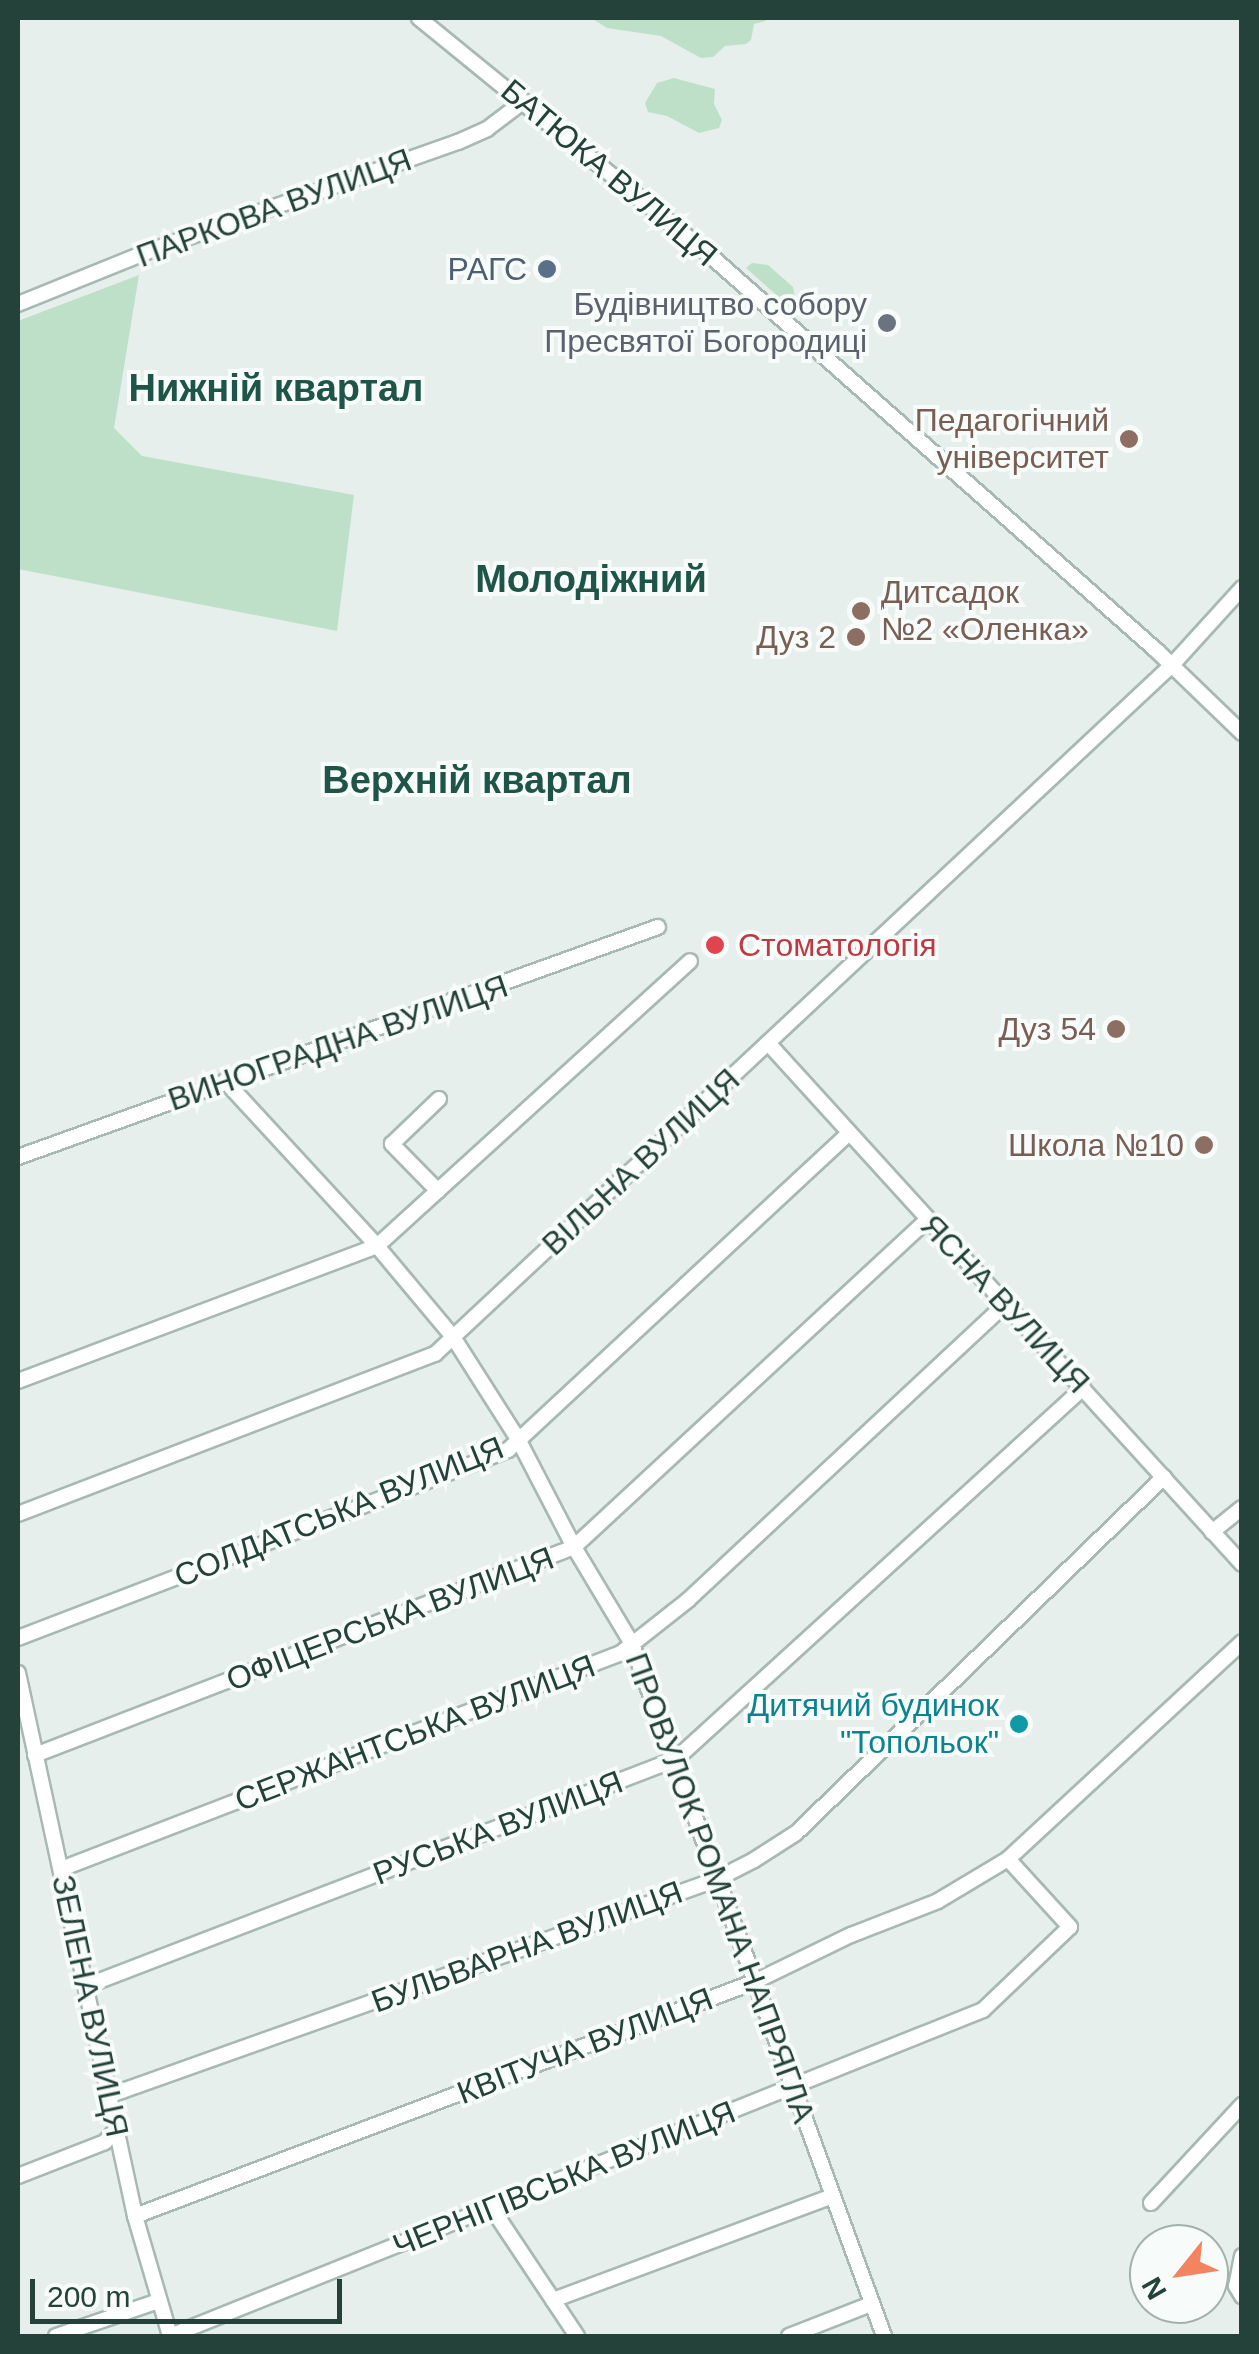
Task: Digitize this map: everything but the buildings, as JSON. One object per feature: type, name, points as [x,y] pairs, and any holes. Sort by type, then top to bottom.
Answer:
[{"type":"street","name":"БАТЮКА ВУЛИЦЯ","points":[[418,18],[712,258],[1172,665],[1242,733]]},
{"type":"street","name":"ПАРКОВА ВУЛИЦЯ","points":[[18,304],[144,253],[458,142],[487,129],[524,101]]},
{"type":"street","name":"ВІЛЬНА ВУЛИЦЯ","points":[[18,1514],[435,1354],[1172,665],[1242,588]]},
{"type":"street","name":"ВИНОГРАДНА ВУЛИЦЯ","points":[[18,1157],[658,927]]},
{"type":"street","points":[[18,1381],[378,1246],[690,962]]},
{"type":"street","name":"ЯСНА ВУЛИЦЯ","points":[[768,1044],[1242,1564]]},
{"type":"street","name":"ПРОВУЛОК РОМАНА НАПРЯГЛА","points":[[225,1081],[378,1246],[453,1337],[518,1439],[574,1547],[632,1644],[884,2336]]},
{"type":"street","points":[[438,1191],[392,1144],[439,1099]]},
{"type":"street","name":"СОЛДАТСЬКА ВУЛИЦЯ","points":[[18,1638],[508,1450],[849,1133]]},
{"type":"street","name":"ОФІЦЕРСЬКА ВУЛИЦЯ","points":[[35,1756],[574,1547],[928,1220]]},
{"type":"street","name":"СЕРЖАНТСЬКА ВУЛИЦЯ","points":[[61,1869],[621,1653],[688,1600],[1004,1305]]},
{"type":"street","name":"РУСЬКА ВУЛИЦЯ","points":[[86,1986],[676,1759],[1083,1388]]},
{"type":"street","name":"БУЛЬВАРНА ВУЛИЦЯ","points":[[108,2096],[715,1880],[796,1833],[1164,1477]]},
{"type":"street","points":[[1212,1532],[1242,1508]]},
{"type":"street","name":"КВІТУЧА ВУЛИЦЯ","points":[[135,2216],[754,1982],[850,1935],[938,1901],[1008,1860],[1242,1642]]},
{"type":"street","name":"ЗЕЛЕНА ВУЛИЦЯ","points":[[18,1673],[135,2216],[170,2336]]},
{"type":"street","name":"ЧЕРНІГІВСЬКА ВУЛИЦЯ","points":[[170,2336],[983,2010],[1031,1969],[1070,1928],[1008,1860]]},
{"type":"street","points":[[1151,2204],[1242,2105]]},
{"type":"street","points":[[18,2176],[105,2142],[116,2130]]},
{"type":"street","points":[[553,2300],[832,2196]]},
{"type":"street","points":[[490,2207],[577,2336]]},
{"type":"street","points":[[1242,2256],[1236,2286],[1242,2296]]},
{"type":"street","points":[[56,2336],[158,2302]]},
{"type":"street","points":[[789,2336],[871,2304]]},
{"type":"green space","points":[[591,18],[766,21],[754,24],[751,40],[746,44],[725,46],[713,57],[701,58],[661,36],[607,28]]},
{"type":"green space","points":[[674,78],[715,89],[714,104],[722,120],[719,128],[699,133],[667,116],[648,112],[645,103],[657,83]]},
{"type":"green space","points":[[752,263],[768,265],[793,287],[796,303],[791,308],[746,268]]},
{"type":"green space","points":[[139,275],[114,428],[142,456],[354,495],[337,631],[18,569],[18,321]]},
{"type":"place","name":"РАГС","points":[[547,269]]},
{"type":"place","name":"Будівництво собору Пресвятої Богородиці","points":[[887,323]]},
{"type":"place","name":"Педагогічний університет","points":[[1129,439]]},
{"type":"place","name":"Дитсадок №2 «Оленка»","points":[[861,611]]},
{"type":"place","name":"Дуз 2","points":[[856,637]]},
{"type":"place","name":"Стоматологія","points":[[715,945]]},
{"type":"place","name":"Дуз 54","points":[[1116,1029]]},
{"type":"place","name":"Школа №10","points":[[1204,1145]]},
{"type":"place","name":"Дитячий будинок \"Топольок\"","points":[[1019,1724]]},
{"type":"district","name":"Нижній квартал","points":[[276,389]]},
{"type":"district","name":"Молодіжний","points":[[591,580]]},
{"type":"district","name":"Верхній квартал","points":[[477,781]]}]
